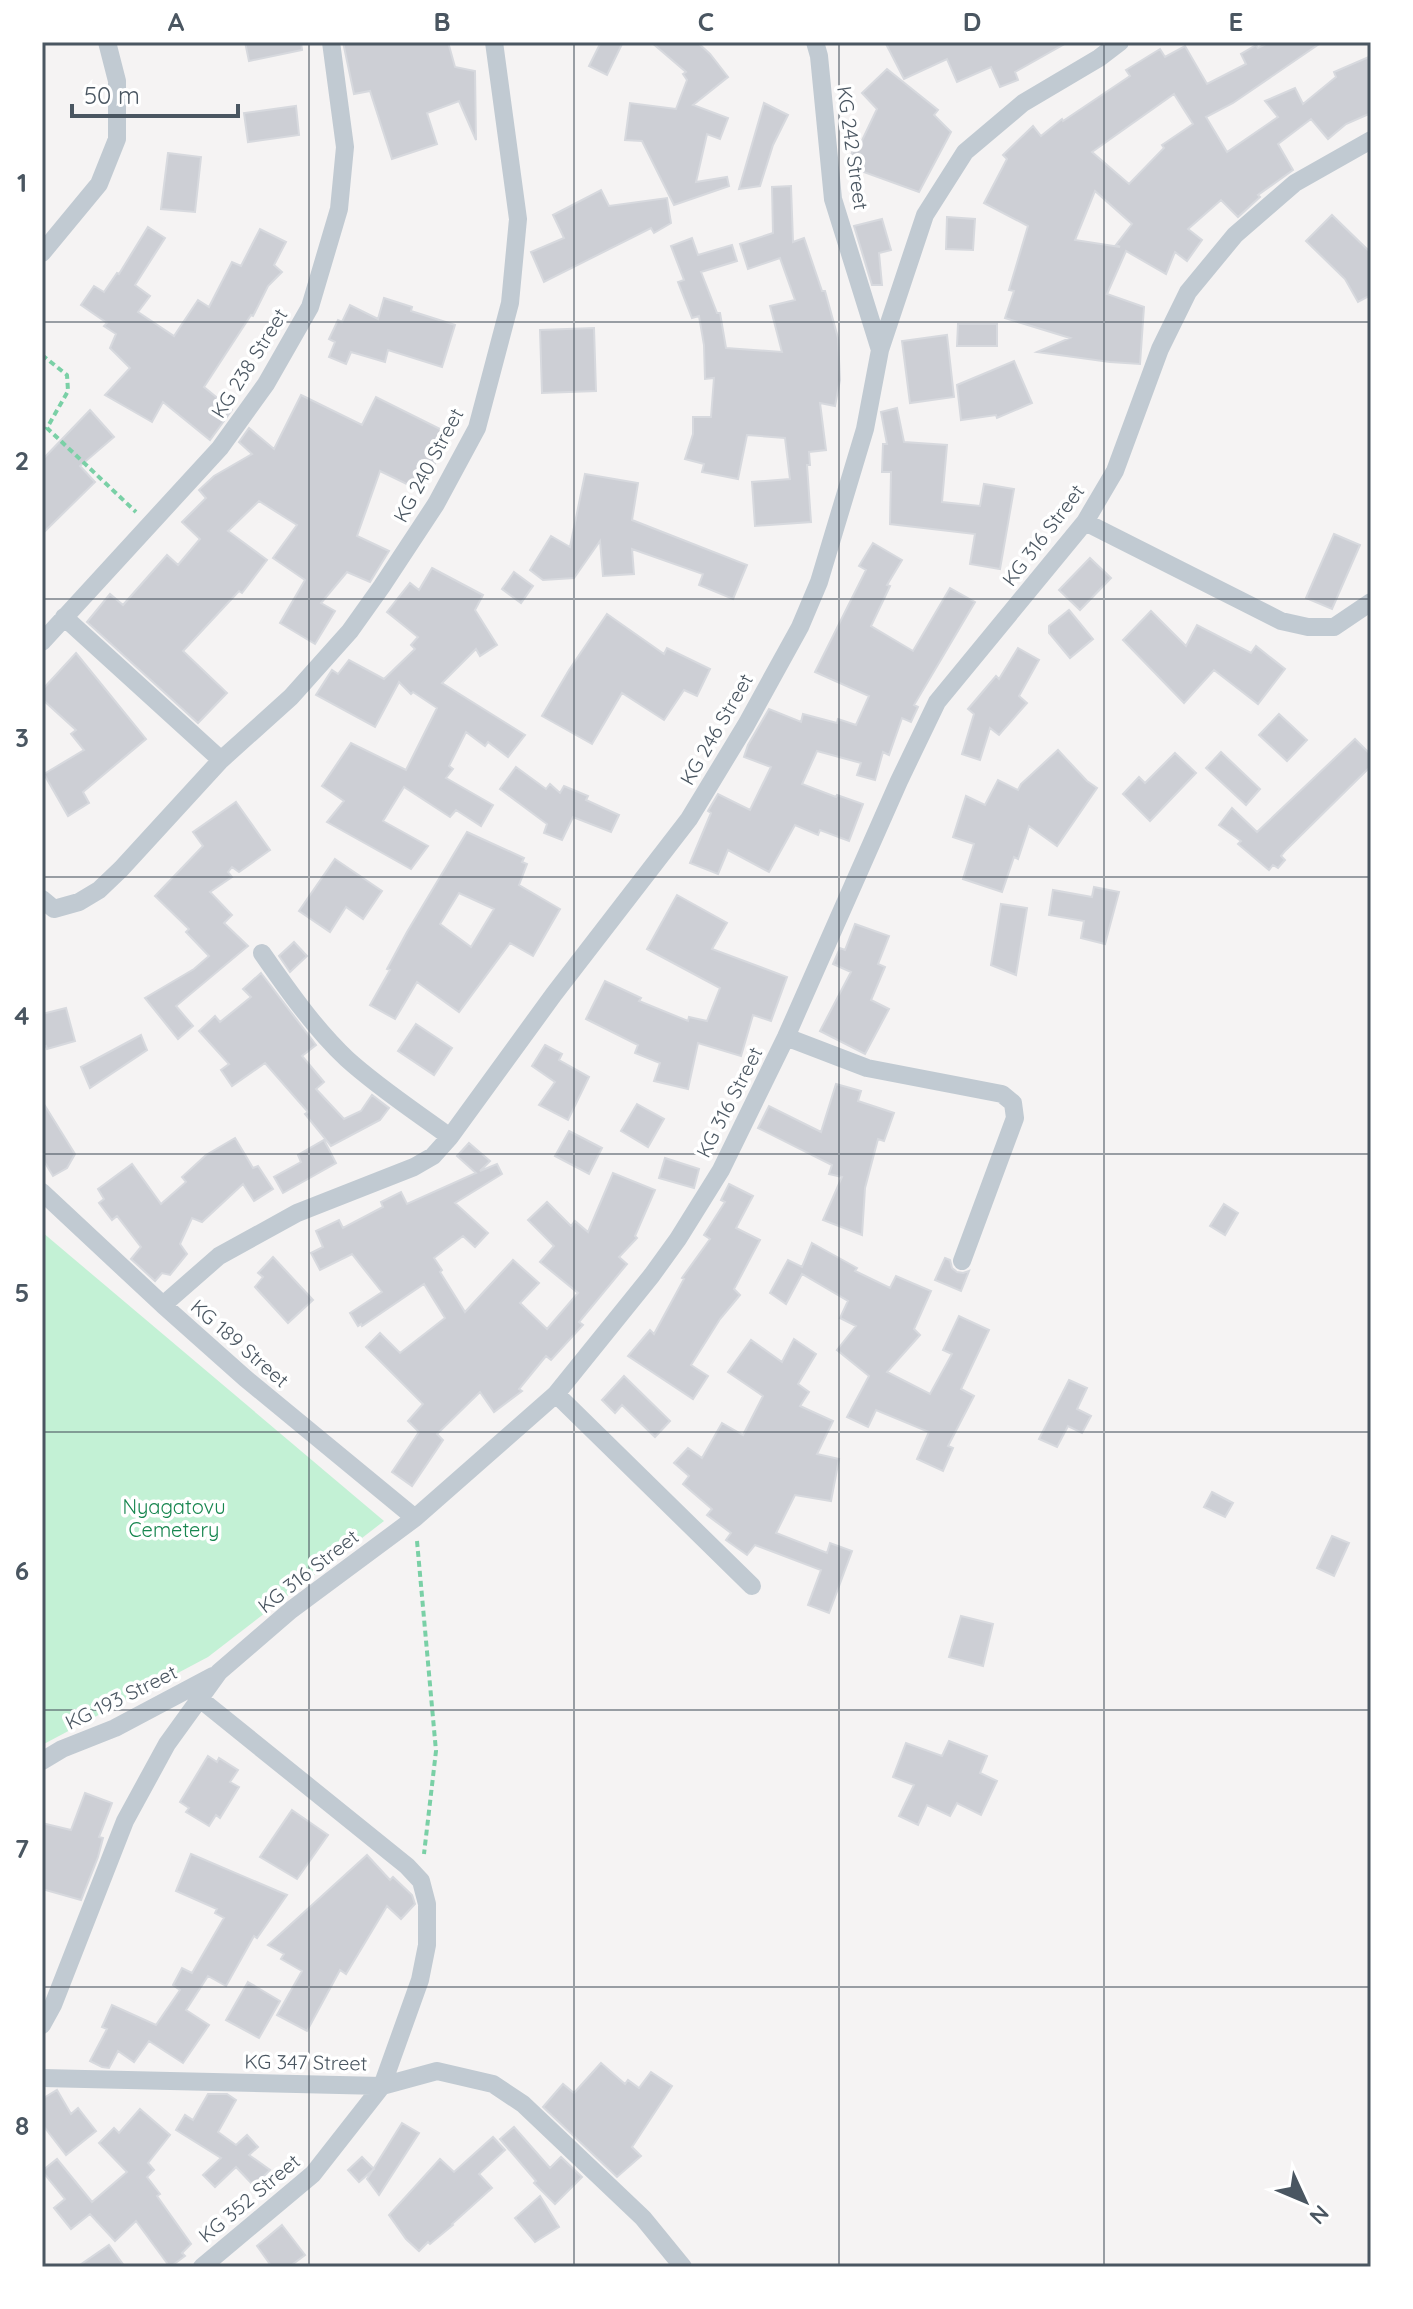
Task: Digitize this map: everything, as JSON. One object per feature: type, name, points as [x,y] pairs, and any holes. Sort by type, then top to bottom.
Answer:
[{"type":"street","points":[[42,253],[99,184],[117,139],[117,81],[107,42]]},
{"type":"street","name":"KG 238 Street","points":[[42,642],[220,448],[266,384],[310,307],[339,209],[345,147],[331,42]]},
{"type":"street","name":"KG 240 Street","points":[[42,899],[54,909],[79,902],[99,890],[221,760],[291,697],[350,631],[382,586],[436,504],[477,428],[510,303],[518,219],[494,42]]},
{"type":"street","name":"KG 242 Street","points":[[815,42],[833,199],[880,350]]},
{"type":"street","name":"KG 246 Street","points":[[163,1305],[219,1256],[297,1213],[414,1167],[433,1156],[450,1137],[554,994],[689,819],[800,627],[819,582],[865,429],[880,350],[925,215],[965,152],[1023,103],[1120,42]]},
{"type":"street","name":"KG 316 Street","points":[[42,2025],[53,2005],[125,1821],[167,1744],[219,1672],[291,1610],[415,1518],[556,1394],[678,1239],[721,1170],[786,1037],[937,702],[1085,522],[1115,471],[1160,349],[1188,292],[1235,235],[1295,183],[1371,140]]},
{"type":"street","points":[[1085,522],[1281,621],[1308,627],[1334,627],[1371,602]]},
{"type":"street","points":[[64,617],[221,760]]},
{"type":"street","points":[[262,953],[292,996],[346,1057],[450,1137]]},
{"type":"street","points":[[786,1037],[867,1068],[1002,1094],[1013,1103],[1015,1118],[962,1261]]},
{"type":"street","name":"KG 189 Street","points":[[42,1192],[245,1378],[415,1518]]},
{"type":"street","points":[[556,1394],[752,1586]]},
{"type":"street","name":"KG 193 Street","points":[[42,1761],[62,1749],[115,1728],[219,1672]]},
{"type":"street","points":[[200,1699],[407,1866],[421,1881]]},
{"type":"street","name":"KG 352 Street","points":[[202,2267],[313,2174],[382,2086],[420,1980],[427,1945],[427,1904],[421,1881]]},
{"type":"street","name":"KG 347 Street","points":[[42,2078],[382,2086],[437,2071],[493,2084],[523,2104],[643,2218],[683,2267]]},
{"type":"path","points":[[42,355],[67,375],[68,391],[47,428],[149,524]]},
{"type":"path","points":[[415,1518],[436,1751],[421,1881]]},
{"type":"green space","name":"Nyagatovu Cemetery","points":[[42,1232],[384,1521],[208,1657],[42,1745]]},
{"type":"building","points":[[245,42],[301,42],[302,50],[249,61]]},
{"type":"building","points":[[343,42],[448,42],[455,67],[475,71],[476,140],[459,101],[427,113],[437,144],[392,159],[370,91],[354,94]]},
{"type":"building","points":[[601,42],[623,42],[607,75],[589,66]]},
{"type":"building","points":[[651,42],[697,42],[728,77],[693,105],[728,118],[720,139],[707,134],[696,182],[727,177],[729,186],[674,205],[642,141],[625,140],[630,103],[676,109],[687,80],[683,74],[686,72]]},
{"type":"building","points":[[885,42],[1068,42],[1015,72],[1018,80],[1000,87],[991,67],[957,82],[947,59],[904,79]]},
{"type":"building","points":[[1270,42],[1322,42],[1233,103],[1206,117],[1227,152],[1278,117],[1265,101],[1295,88],[1303,104],[1336,77],[1334,72],[1371,56],[1371,113],[1346,124],[1328,139],[1311,119],[1278,144],[1293,170],[1258,195],[1260,197],[1238,217],[1221,200],[1188,229],[1202,240],[1187,261],[1175,252],[1166,274],[1126,251],[1107,294],[1144,307],[1140,364],[1037,352],[1070,338],[1005,318],[1014,291],[1009,290],[1028,226],[984,203],[1007,159],[1003,155],[1033,126],[1041,136],[1130,76],[1126,70],[1160,49],[1165,57],[1185,46],[1207,84],[1246,64],[1241,54],[1256,45],[1258,48]],"holes":[[[1174,94],[1193,124],[1162,145],[1164,148],[1129,184],[1092,152]],[[1095,191],[1132,224],[1116,245],[1120,247],[1075,240]]]},
{"type":"building","points":[[887,69],[938,110],[934,115],[951,132],[919,192],[847,166],[877,109],[862,93]]},
{"type":"building","points":[[764,103],[788,115],[773,145],[760,186],[739,189]]},
{"type":"building","points":[[296,106],[299,135],[248,142],[244,113]]},
{"type":"building","points":[[168,153],[201,157],[195,212],[161,209]]},
{"type":"building","points":[[791,186],[793,242],[804,238],[822,291],[825,291],[838,338],[840,380],[835,406],[820,403],[826,450],[809,452],[811,522],[755,526],[752,482],[790,479],[785,438],[747,435],[738,479],[702,472],[704,464],[685,459],[693,434],[693,417],[711,417],[714,378],[705,379],[699,316],[692,318],[678,282],[684,280],[671,246],[692,238],[698,255],[732,245],[737,261],[701,272],[717,313],[720,313],[726,348],[782,352],[770,306],[795,300],[780,258],[748,269],[740,244],[773,233],[772,187]]},
{"type":"building","points":[[601,190],[609,206],[667,198],[671,223],[654,233],[651,228],[544,282],[531,252],[564,238],[553,215]]},
{"type":"building","points":[[1332,215],[1371,253],[1371,295],[1358,302],[1345,279],[1306,241]]},
{"type":"building","points":[[947,217],[975,219],[973,250],[946,249]]},
{"type":"building","points":[[882,219],[891,250],[879,253],[882,285],[872,285],[854,226]]},
{"type":"building","points":[[148,227],[165,238],[135,285],[150,296],[138,312],[174,336],[198,300],[209,307],[232,262],[241,266],[260,229],[286,242],[274,265],[282,272],[268,286],[253,316],[204,387],[232,410],[210,440],[163,402],[152,422],[105,395],[130,368],[110,348],[116,334],[104,326],[107,323],[81,305],[94,286],[104,292]]},
{"type":"building","points":[[384,298],[412,307],[411,311],[455,325],[442,367],[388,350],[385,362],[351,352],[346,364],[329,357],[335,342],[329,339],[350,305],[378,319]]},
{"type":"building","points":[[958,324],[997,324],[997,346],[957,346]]},
{"type":"building","points":[[594,328],[596,391],[542,393],[540,330]]},
{"type":"building","points":[[947,335],[954,397],[910,403],[902,341]]},
{"type":"building","points":[[1014,361],[1032,403],[997,418],[996,415],[961,420],[957,385]]},
{"type":"building","points":[[301,395],[362,425],[376,397],[450,434],[421,491],[380,471],[357,536],[389,551],[370,582],[347,572],[321,603],[335,611],[315,644],[280,623],[305,580],[273,558],[297,525],[259,501],[228,531],[267,560],[242,593],[239,591],[183,651],[227,693],[198,723],[87,622],[110,594],[123,605],[167,555],[178,565],[200,539],[182,522],[206,498],[199,490],[214,476],[252,454],[239,442],[249,428],[274,449]]},
{"type":"building","points":[[897,408],[904,442],[947,445],[942,502],[980,506],[984,484],[1014,489],[1000,569],[970,564],[975,534],[890,524],[891,472],[882,472],[883,444],[887,444],[881,412]]},
{"type":"building","points":[[90,410],[114,437],[80,466],[95,482],[42,534],[42,460]]},
{"type":"building","points":[[585,474],[638,483],[632,520],[747,565],[733,599],[699,585],[703,574],[632,549],[634,574],[603,576],[600,541],[574,578],[543,580],[530,570],[551,536],[570,547]]},
{"type":"building","points":[[1334,534],[1360,545],[1332,609],[1306,598]]},
{"type":"building","points":[[873,543],[902,560],[887,585],[890,586],[871,626],[913,651],[950,588],[975,602],[914,705],[918,707],[911,722],[902,718],[889,755],[883,752],[875,780],[857,775],[861,763],[817,751],[802,784],[863,804],[849,841],[820,830],[818,835],[795,825],[769,872],[728,850],[718,874],[690,863],[711,813],[708,811],[718,794],[750,810],[771,767],[744,757],[769,709],[801,722],[803,714],[856,725],[869,696],[815,672],[866,570],[859,566]]},
{"type":"building","points":[[1090,558],[1111,578],[1080,610],[1059,590]]},
{"type":"building","points":[[432,568],[483,595],[475,610],[497,645],[480,656],[476,649],[442,683],[525,735],[508,757],[488,742],[485,746],[466,732],[449,766],[453,769],[446,778],[493,805],[481,826],[456,810],[450,817],[404,787],[383,821],[428,846],[411,869],[327,822],[344,801],[322,786],[351,743],[406,770],[437,708],[413,692],[411,694],[399,682],[375,727],[316,695],[332,670],[338,674],[349,660],[384,679],[415,649],[411,645],[418,637],[387,612],[410,583],[419,590]]},
{"type":"building","points":[[514,572],[533,586],[521,603],[502,589]]},
{"type":"building","points":[[1069,610],[1093,639],[1070,658],[1049,633],[1049,626]]},
{"type":"building","points":[[1151,611],[1186,646],[1197,625],[1251,653],[1256,646],[1285,669],[1258,704],[1214,670],[1184,703],[1123,640]]},
{"type":"building","points":[[607,614],[664,654],[667,648],[710,669],[697,696],[684,690],[664,720],[622,693],[592,744],[542,716]]},
{"type":"building","points":[[1018,648],[1039,660],[1019,696],[1027,703],[999,735],[990,728],[980,760],[962,754],[974,714],[968,709],[996,676],[999,679]]},
{"type":"building","points":[[76,653],[146,739],[83,792],[89,803],[68,816],[44,774],[84,750],[71,734],[76,730],[42,699],[42,690]]},
{"type":"building","points":[[1279,714],[1307,740],[1287,761],[1259,735]]},
{"type":"building","points":[[1355,739],[1371,755],[1371,766],[1285,851],[1281,856],[1285,860],[1278,868],[1273,865],[1269,870],[1238,844],[1241,841],[1219,825],[1232,808],[1257,832]]},
{"type":"building","points":[[1058,750],[1097,788],[1057,846],[1029,826],[1002,892],[963,879],[974,844],[953,837],[966,796],[985,805],[998,780],[1018,790]]},
{"type":"building","points":[[1221,752],[1260,789],[1246,805],[1206,768]]},
{"type":"building","points":[[1175,753],[1196,773],[1150,821],[1123,794],[1139,777],[1145,783]]},
{"type":"building","points":[[516,767],[546,789],[550,784],[560,793],[564,786],[619,815],[611,832],[573,817],[562,840],[544,833],[547,824],[500,789]]},
{"type":"building","points":[[236,802],[270,850],[239,872],[232,867],[228,872],[232,877],[210,892],[232,915],[224,923],[248,946],[176,1006],[193,1026],[178,1039],[145,998],[194,969],[209,956],[186,932],[189,929],[155,896],[203,846],[193,832]]},
{"type":"building","points":[[467,832],[524,858],[522,862],[527,864],[519,885],[560,909],[533,956],[510,943],[459,1012],[417,982],[395,1019],[370,1005],[407,932]],"holes":[[[459,893],[494,909],[471,947],[440,924]]]},
{"type":"building","points":[[335,859],[382,891],[363,919],[346,907],[330,932],[299,911]]},
{"type":"building","points":[[1094,887],[1119,892],[1105,944],[1081,938],[1084,921],[1049,915],[1053,890],[1092,897]]},
{"type":"building","points":[[677,895],[727,923],[712,949],[787,977],[771,1021],[753,1015],[741,1056],[698,1043],[688,1089],[654,1081],[660,1063],[635,1053],[638,1045],[586,1019],[605,981],[641,998],[639,1001],[688,1021],[689,1017],[707,1021],[720,988],[647,949]]},
{"type":"building","points":[[1001,904],[1027,908],[1016,975],[991,965]]},
{"type":"building","points":[[855,924],[889,936],[878,964],[885,967],[871,1000],[889,1009],[865,1054],[820,1031],[851,972],[833,964],[840,948],[845,950]]},
{"type":"building","points":[[294,942],[307,956],[290,972],[279,956]]},
{"type":"building","points":[[261,973],[316,1045],[302,1056],[324,1082],[316,1089],[344,1119],[361,1111],[372,1095],[389,1108],[380,1120],[331,1146],[305,1114],[308,1112],[265,1063],[232,1086],[221,1070],[229,1064],[199,1031],[215,1016],[220,1022],[251,997],[243,989]]},
{"type":"building","points":[[66,1008],[75,1041],[42,1048],[42,1014]]},
{"type":"building","points":[[416,1024],[452,1048],[434,1075],[398,1051]]},
{"type":"building","points":[[141,1035],[147,1050],[90,1088],[81,1067]]},
{"type":"building","points":[[545,1045],[562,1054],[559,1060],[589,1077],[568,1120],[539,1105],[555,1082],[532,1066]]},
{"type":"building","points":[[836,1084],[861,1091],[858,1101],[894,1113],[884,1141],[878,1139],[865,1188],[862,1235],[823,1220],[842,1177],[829,1174],[832,1165],[758,1128],[769,1106],[821,1132]]},
{"type":"building","points":[[42,1101],[75,1154],[67,1168],[53,1176],[42,1158]]},
{"type":"building","points":[[637,1104],[664,1119],[648,1147],[621,1131]]},
{"type":"building","points":[[569,1131],[602,1148],[589,1174],[555,1156]]},
{"type":"building","points":[[235,1138],[253,1168],[258,1166],[273,1189],[254,1201],[243,1184],[202,1222],[192,1218],[180,1244],[187,1254],[170,1275],[162,1273],[155,1281],[131,1259],[141,1247],[117,1216],[112,1220],[99,1203],[104,1199],[98,1189],[132,1164],[161,1204],[186,1182],[182,1177],[206,1155]]},
{"type":"building","points":[[324,1140],[336,1163],[283,1193],[274,1177],[301,1162],[298,1155]]},
{"type":"building","points":[[469,1143],[490,1161],[480,1171],[497,1164],[502,1174],[455,1203],[488,1233],[475,1247],[463,1236],[434,1258],[465,1312],[513,1260],[539,1283],[520,1303],[547,1329],[578,1293],[540,1262],[554,1246],[528,1220],[547,1202],[571,1226],[575,1221],[588,1232],[613,1173],[655,1190],[635,1236],[637,1238],[619,1257],[627,1264],[579,1322],[583,1325],[551,1360],[546,1356],[519,1389],[522,1391],[494,1412],[480,1392],[437,1434],[443,1440],[412,1486],[392,1472],[419,1432],[408,1421],[423,1404],[366,1347],[380,1333],[400,1353],[445,1318],[424,1284],[358,1326],[350,1313],[382,1292],[352,1254],[320,1270],[311,1253],[323,1247],[316,1231],[339,1220],[343,1228],[383,1207],[381,1202],[401,1192],[407,1204],[476,1173],[457,1156]]},
{"type":"building","points":[[665,1158],[699,1169],[694,1188],[659,1178]]},
{"type":"building","points":[[729,1184],[753,1196],[736,1228],[760,1240],[734,1289],[740,1295],[720,1319],[691,1365],[708,1376],[693,1399],[628,1356],[650,1330],[654,1334],[682,1278],[710,1239],[704,1235],[725,1202],[721,1200]]},
{"type":"building","points":[[1224,1204],[1238,1213],[1225,1235],[1210,1226]]},
{"type":"building","points":[[812,1243],[857,1268],[855,1271],[890,1288],[896,1276],[931,1291],[914,1329],[920,1335],[887,1372],[930,1394],[952,1354],[943,1350],[959,1316],[989,1330],[961,1389],[974,1396],[948,1446],[953,1448],[943,1471],[917,1459],[929,1432],[876,1410],[868,1427],[847,1417],[869,1376],[837,1350],[856,1326],[840,1318],[848,1301],[802,1274],[786,1304],[770,1293],[788,1260],[802,1267]]},
{"type":"building","points":[[273,1257],[313,1300],[288,1323],[255,1287],[263,1277],[258,1273]]},
{"type":"building","points":[[945,1258],[950,1260],[957,1272],[969,1271],[961,1291],[935,1280]]},
{"type":"building","points":[[794,1339],[816,1354],[798,1384],[809,1392],[800,1406],[833,1421],[817,1454],[839,1459],[831,1501],[795,1495],[776,1533],[827,1553],[830,1543],[852,1551],[829,1613],[808,1605],[821,1570],[755,1545],[747,1555],[726,1540],[731,1533],[707,1515],[712,1509],[683,1484],[689,1476],[674,1463],[688,1448],[702,1458],[722,1423],[743,1435],[763,1396],[728,1372],[751,1340],[782,1362]]},
{"type":"building","points":[[624,1376],[670,1421],[655,1437],[622,1405],[615,1413],[602,1400]]},
{"type":"building","points":[[1069,1380],[1087,1388],[1077,1409],[1091,1416],[1082,1433],[1068,1426],[1057,1447],[1039,1439]]},
{"type":"building","points":[[1212,1492],[1233,1503],[1225,1517],[1204,1507]]},
{"type":"building","points":[[1332,1536],[1349,1543],[1334,1576],[1317,1568]]},
{"type":"building","points":[[961,1616],[993,1624],[983,1666],[949,1657]]},
{"type":"building","points":[[949,1741],[987,1756],[980,1773],[997,1781],[981,1815],[957,1803],[950,1816],[927,1805],[918,1825],[899,1816],[914,1785],[893,1777],[906,1743],[942,1756]]},
{"type":"building","points":[[208,1756],[217,1762],[219,1758],[238,1770],[230,1782],[239,1787],[220,1818],[216,1815],[209,1826],[186,1812],[189,1808],[180,1802]]},
{"type":"building","points":[[85,1793],[112,1803],[99,1837],[103,1838],[98,1857],[81,1900],[42,1889],[42,1823],[71,1830]]},
{"type":"building","points":[[292,1810],[328,1835],[297,1879],[260,1857]]},
{"type":"building","points":[[191,1854],[287,1895],[257,1938],[254,1936],[226,1986],[208,1976],[186,2010],[209,2025],[183,2063],[149,2041],[134,2062],[118,2051],[109,2068],[102,2067],[90,2061],[107,2029],[102,2027],[112,2005],[156,2025],[180,1990],[173,1985],[182,1968],[192,1973],[224,1918],[215,1913],[217,1909],[176,1891]]},
{"type":"building","points":[[367,1855],[390,1880],[393,1877],[412,1895],[415,1904],[401,1919],[387,1906],[346,1974],[340,1970],[307,2031],[277,2015],[302,1971],[281,1959],[284,1954],[268,1945]]},
{"type":"building","points":[[248,1982],[280,2001],[259,2038],[226,2020]]},
{"type":"building","points":[[601,2063],[625,2084],[628,2080],[639,2088],[651,2072],[672,2086],[632,2147],[641,2156],[617,2177],[543,2107],[563,2084],[574,2093]]},
{"type":"building","points":[[57,2090],[71,2114],[78,2108],[96,2131],[66,2155],[42,2124],[42,2099]]},
{"type":"building","points":[[208,2094],[227,2094],[236,2100],[218,2132],[236,2145],[247,2135],[258,2147],[249,2155],[270,2170],[254,2186],[236,2167],[215,2187],[203,2175],[221,2158],[176,2130],[185,2115],[193,2120]]},
{"type":"building","points":[[140,2109],[170,2135],[148,2163],[154,2170],[147,2177],[191,2244],[182,2253],[185,2256],[170,2267],[136,2221],[115,2241],[90,2214],[71,2229],[54,2208],[65,2199],[42,2171],[57,2159],[92,2202],[127,2172],[99,2143],[114,2128],[119,2133]]},
{"type":"building","points":[[402,2123],[419,2133],[379,2195],[367,2179]]},
{"type":"building","points":[[514,2127],[550,2168],[561,2157],[582,2177],[555,2204],[534,2183],[536,2181],[500,2139]]},
{"type":"building","points":[[493,2137],[505,2150],[479,2174],[492,2188],[453,2225],[419,2251],[389,2215],[440,2159],[454,2172]]},
{"type":"building","points":[[362,2157],[374,2169],[359,2182],[348,2170]]},
{"type":"building","points":[[540,2196],[559,2227],[535,2242],[515,2218]]},
{"type":"building","points":[[282,2225],[305,2255],[289,2267],[272,2267],[257,2246]]},
{"type":"building","points":[[109,2245],[125,2267],[77,2267]]}]
